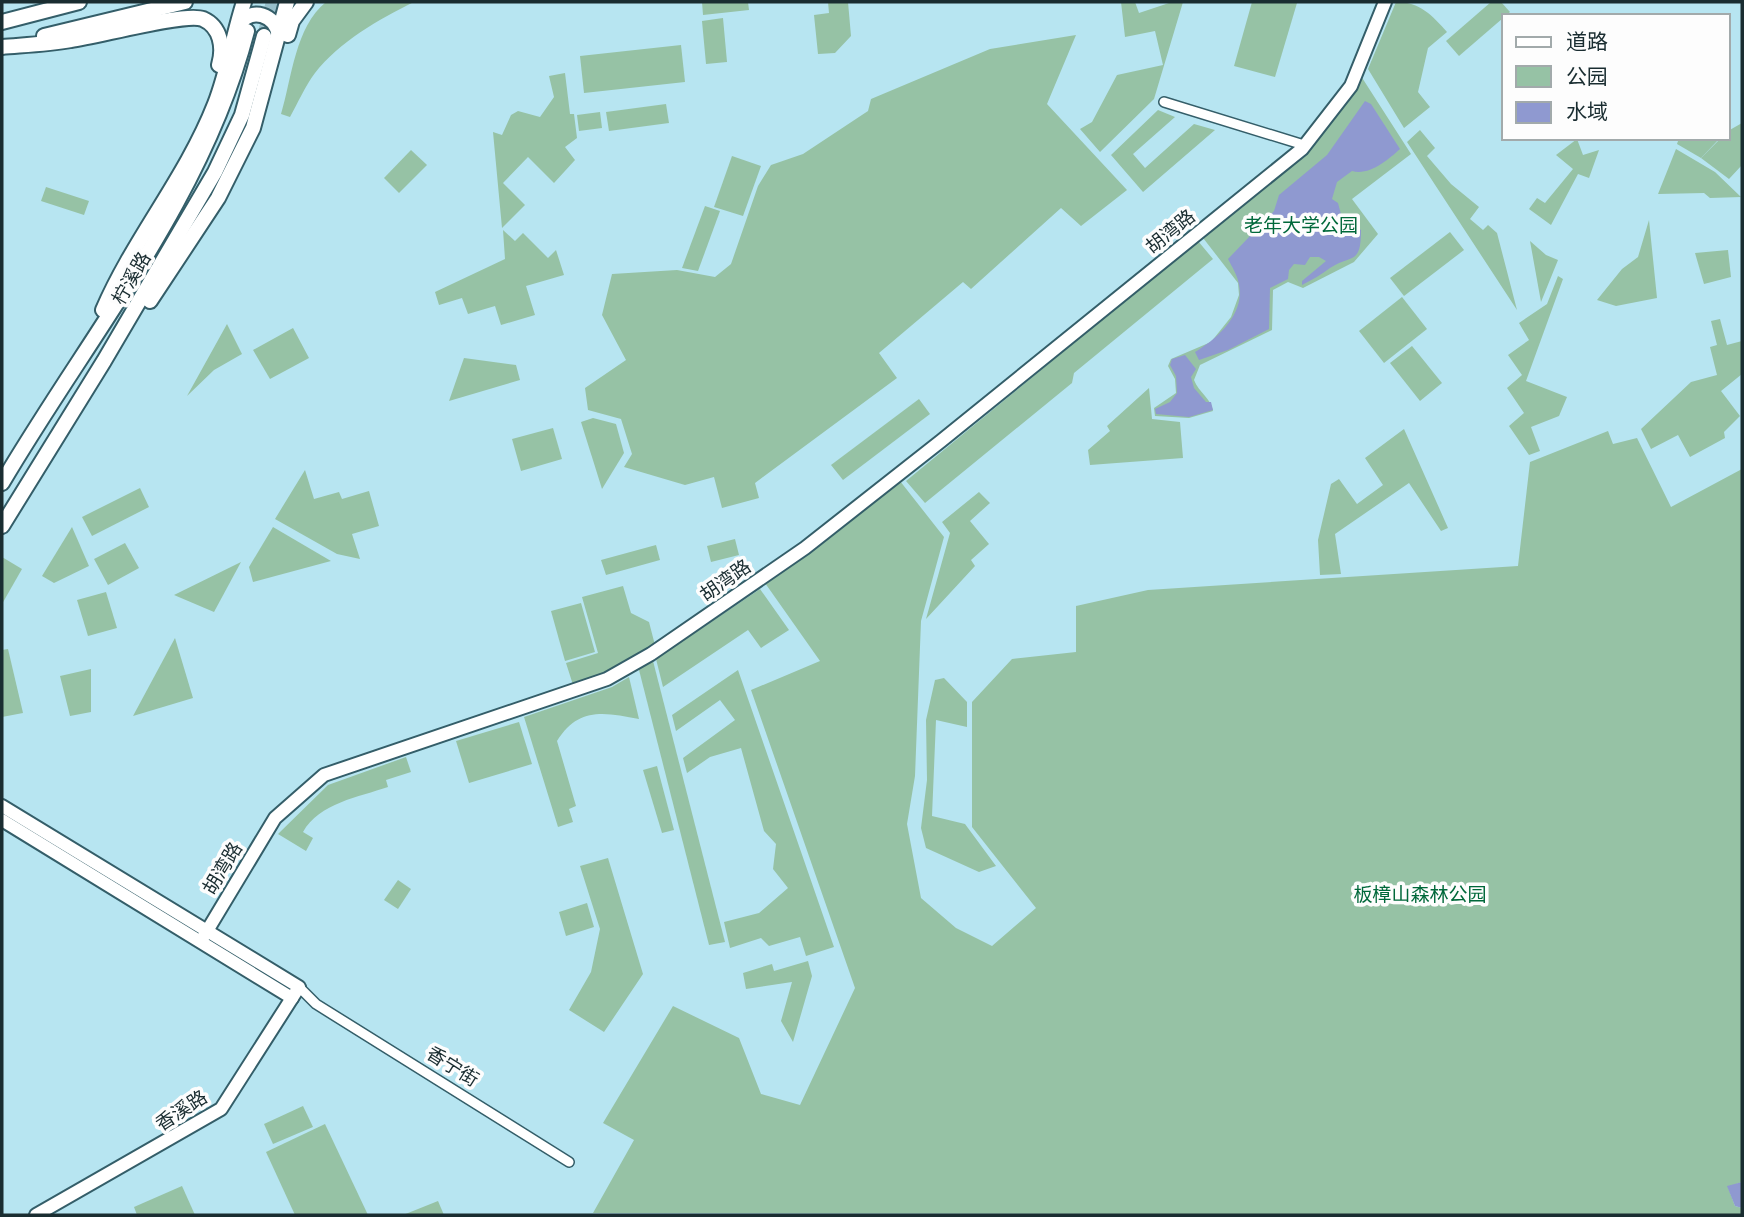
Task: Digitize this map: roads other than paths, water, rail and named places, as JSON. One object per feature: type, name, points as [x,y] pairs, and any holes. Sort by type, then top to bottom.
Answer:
[{"type":"main road","points":[[2,22],[46,2]]},
{"type":"main road","points":[[2,22],[79,2]]},
{"type":"main road","points":[[2,47],[135,7],[185,2]]},
{"type":"main road","points":[[242,29],[244,2]]},
{"type":"main road","points":[[271,36],[287,2]]},
{"type":"main road","points":[[104,361],[135,324],[218,198],[278,71],[292,21],[306,2]]},
{"type":"main road","points":[[82,360],[118,274],[182,171],[215,104],[247,16],[262,15],[274,22],[262,101]]},
{"type":"main road","points":[[2,47],[71,41],[179,19],[201,18],[213,26],[220,39],[222,55],[182,171]]},
{"type":"main road","name":"柠溪路","points":[[2,483],[82,360],[204,155],[235,77],[242,29]]},
{"type":"main road","name":"柠溪路","points":[[2,526],[104,361],[215,172],[242,115],[271,36]]},
{"type":"street","name":"胡湾路","points":[[204,937],[275,818],[324,775],[607,680],[651,654],[816,540],[1304,145],[1351,86],[1385,2]]},
{"type":"street","points":[[1164,102],[1304,145]]},
{"type":"street","points":[[2,806],[204,937]]},
{"type":"street","points":[[2,820],[204,937]]},
{"type":"street","name":"香宁街","points":[[204,937],[299,987],[316,1004],[569,1162]]},
{"type":"street","name":"香宁街","points":[[204,937],[292,998],[316,1004]]},
{"type":"street","name":"香溪路","points":[[36,1215],[193,1128],[221,1109],[299,987]]},
{"type":"water","points":[[1365,101],[1371,104],[1400,149],[1378,166],[1365,171],[1352,171],[1337,182],[1332,199],[1338,203],[1342,218],[1361,230],[1357,254],[1302,285],[1302,281],[1326,261],[1319,257],[1310,257],[1305,265],[1294,264],[1289,270],[1288,279],[1270,288],[1269,329],[1228,350],[1199,360],[1195,352],[1220,333],[1234,316],[1238,306],[1238,282],[1228,259],[1274,211],[1279,195],[1327,155]]},
{"type":"water","points":[[1185,355],[1196,369],[1191,377],[1194,388],[1206,402],[1211,402],[1213,410],[1189,417],[1156,414],[1155,409],[1170,402],[1177,393],[1176,376],[1170,365],[1172,359]]},
{"type":"water","points":[[1742,1182],[1742,1208],[1735,1206],[1727,1186]]},
{"type":"tunnel","points":[[264,36],[273,2]]},
{"type":"park label","name":"老年大学公园","points":[[1301,225]]},
{"type":"park label","name":"板樟山森林公园","points":[[1420,894]]}]
